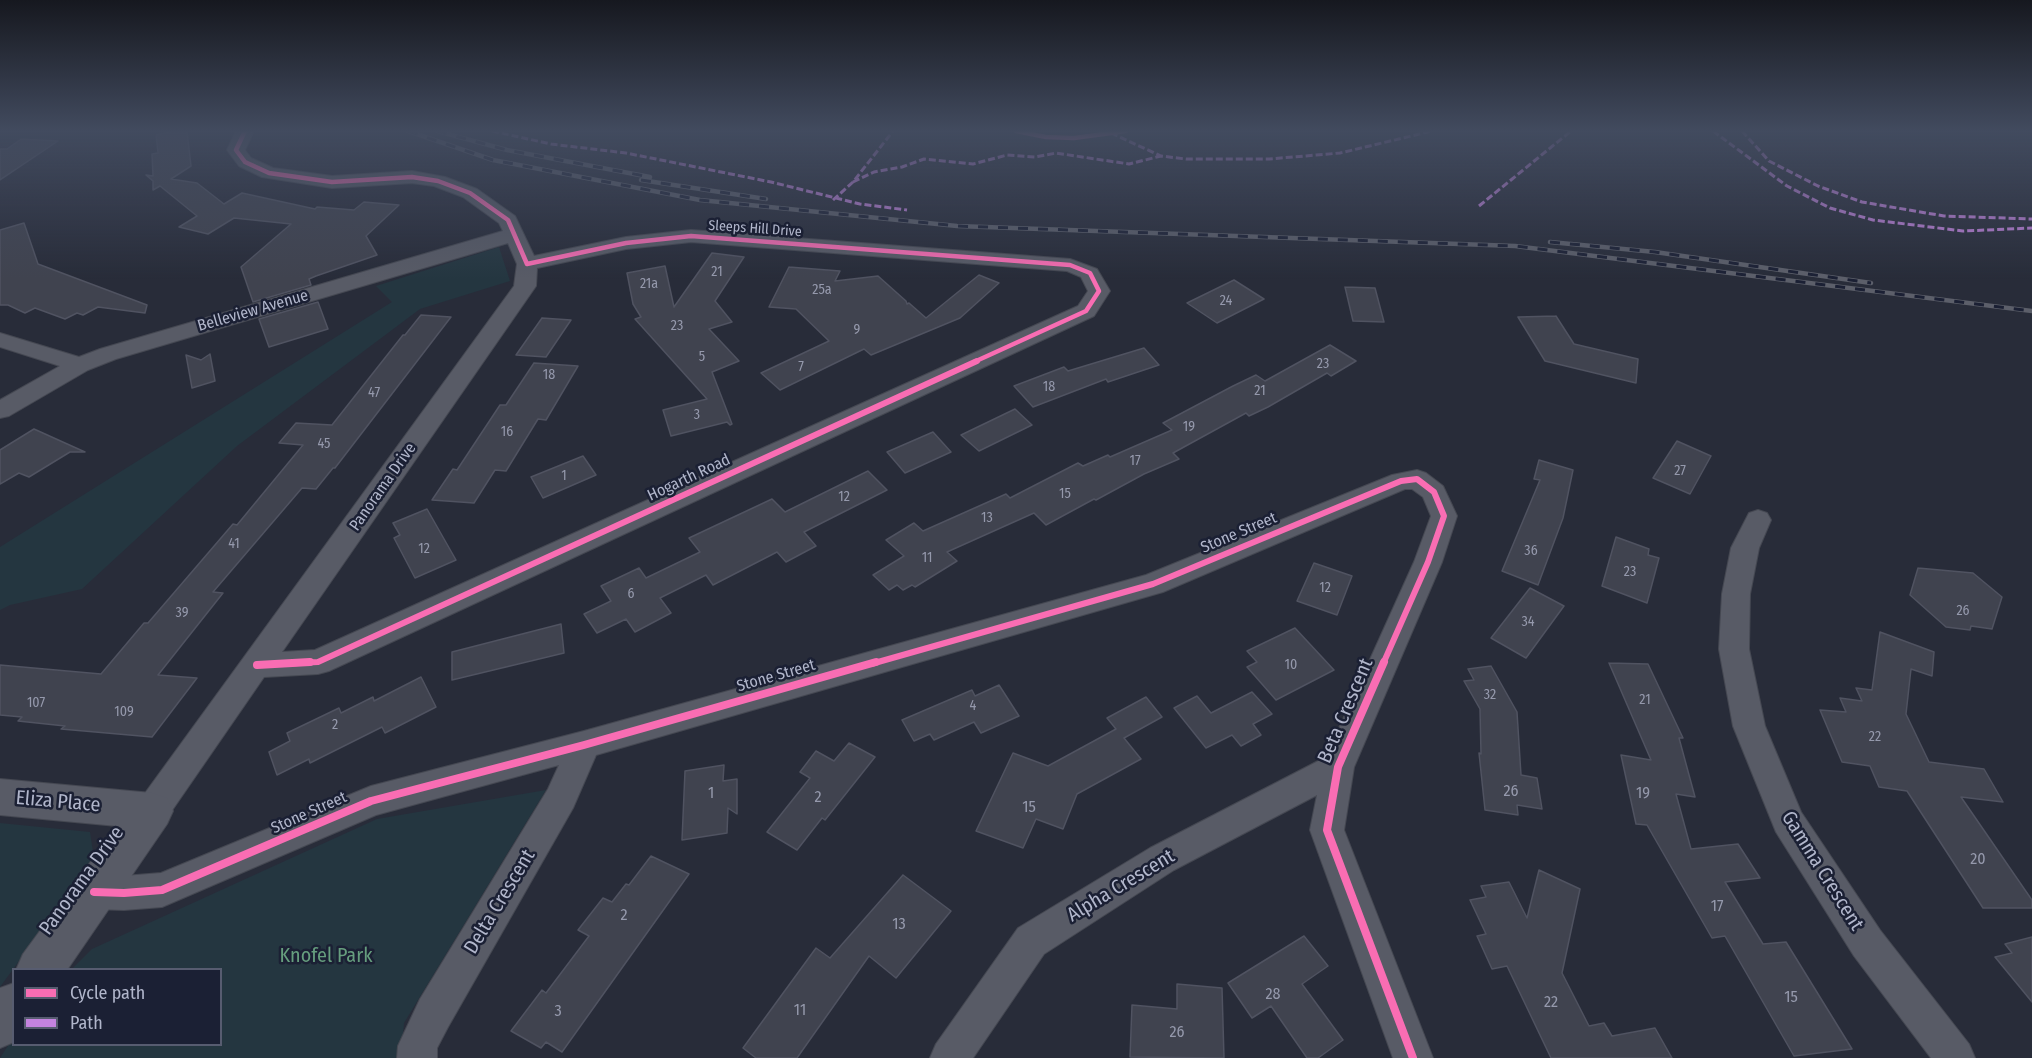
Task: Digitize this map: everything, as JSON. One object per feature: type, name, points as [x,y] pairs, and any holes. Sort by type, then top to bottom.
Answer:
[{"type":"street","points":[[321,180],[358,180]]},
{"type":"street","points":[[434,180],[470,193],[508,220],[527,264]]},
{"type":"street","name":"Belleview Avenue","points":[[0,410],[80,365],[119,350],[515,234]]},
{"type":"street","name":"Sleeps Hill Drive","points":[[527,264],[626,243],[691,237],[1070,265],[1090,273]]},
{"type":"street","name":"Panorama Drive","points":[[40,968],[525,286],[527,264]]},
{"type":"street","name":"Hogarth Road","points":[[257,665],[318,662],[1086,311],[1099,291],[1090,273]]},
{"type":"street","points":[[0,340],[80,365]]},
{"type":"street","name":"Stone Street","points":[[94,892],[124,893],[162,890],[371,801],[584,745],[1153,584],[1401,481],[1417,479],[1434,492],[1444,516]]},
{"type":"street","name":"Beta Crescent","points":[[1413,1058],[1327,830],[1338,767],[1428,562],[1444,516]]},
{"type":"street","name":"Gamma Crescent","points":[[1758,520],[1745,548],[1736,594],[1734,638],[1734,649],[1749,726],[1788,821],[1867,943],[1955,1058]]},
{"type":"street","name":"Delta Crescent","points":[[417,1058],[418,1046],[434,1013],[561,798],[584,745]]},
{"type":"street","name":"Alpha Crescent","points":[[950,1058],[1031,941],[1162,859],[1338,767]]},
{"type":"street","name":"Eliza Place","points":[[0,797],[152,811]]},
{"type":"street","points":[[0,1024],[12,1008]]},
{"type":"green space","points":[[499,247],[510,281],[420,309],[237,446],[82,589],[10,605],[0,610],[0,547],[392,302],[376,286]]},
{"type":"green space","name":"Knofel Park","points":[[546,790],[404,1023],[401,1058],[0,1058],[12,1040],[12,1046],[222,1046],[222,968],[73,968],[92,949],[377,819]]},
{"type":"green space","points":[[0,823],[90,832],[94,859],[0,987]]},
{"type":"building","points":[[180,180],[197,183],[224,204],[242,193],[315,209],[317,207],[354,210],[364,202],[399,205],[366,236],[377,255],[309,279],[311,285],[253,302],[241,267],[291,224],[234,218],[208,234],[179,227],[197,216],[160,186],[153,190],[153,181]]},
{"type":"building","points":[[24,223],[38,264],[147,305],[145,313],[98,307],[83,315],[77,313],[65,319],[35,308],[25,313],[8,305],[0,305],[0,230]]},
{"type":"building","points":[[712,253],[744,257],[715,301],[732,322],[709,329],[739,361],[712,372],[732,424],[727,422],[671,436],[663,410],[707,399],[635,319],[641,317],[633,304],[627,273],[665,266],[674,307]]},
{"type":"building","points":[[789,267],[840,271],[835,281],[878,276],[907,304],[909,303],[926,318],[979,275],[999,283],[960,318],[871,355],[864,349],[780,390],[761,373],[829,341],[796,309],[769,307]]},
{"type":"building","points":[[1234,280],[1264,299],[1217,323],[1187,303]]},
{"type":"building","points":[[1345,287],[1375,288],[1384,322],[1353,321]]},
{"type":"building","points":[[318,302],[328,329],[269,347],[259,319]]},
{"type":"building","points":[[421,315],[451,317],[335,468],[316,489],[302,488],[213,592],[223,593],[158,675],[197,678],[152,737],[61,729],[65,726],[18,721],[22,717],[0,715],[0,665],[101,674],[233,524],[237,525],[303,445],[279,443],[296,423],[332,425]]},
{"type":"building","points":[[1556,316],[1574,344],[1638,359],[1636,383],[1545,361],[1518,317]]},
{"type":"building","points":[[542,318],[571,320],[546,357],[516,355]]},
{"type":"building","points":[[1330,345],[1356,361],[1331,376],[1327,373],[1249,416],[1246,413],[1173,453],[1179,459],[1144,474],[1046,525],[1034,513],[947,552],[957,561],[915,587],[912,585],[903,590],[897,585],[889,590],[873,575],[904,556],[886,540],[914,523],[923,531],[1006,494],[1010,498],[1078,463],[1083,466],[1108,455],[1110,457],[1172,430],[1163,423],[1233,386],[1256,375],[1265,381]]},
{"type":"building","points":[[1144,348],[1159,365],[1108,382],[1106,379],[1033,407],[1014,386],[1064,367],[1068,371]]},
{"type":"building","points":[[210,354],[215,381],[192,388],[186,355],[201,360]]},
{"type":"building","points":[[534,363],[578,366],[546,420],[538,419],[506,471],[495,470],[474,503],[432,500],[453,469],[457,470],[500,405],[506,405]]},
{"type":"building","points":[[1015,409],[1032,425],[979,451],[961,435]]},
{"type":"building","points":[[34,429],[85,452],[70,452],[29,477],[19,473],[0,484],[0,450]]},
{"type":"building","points":[[933,432],[951,452],[905,473],[887,452]]},
{"type":"building","points":[[1677,441],[1711,456],[1690,494],[1653,478]]},
{"type":"building","points":[[583,456],[596,475],[543,498],[531,477]]},
{"type":"building","points":[[1539,460],[1573,470],[1563,518],[1538,585],[1502,571],[1540,480],[1534,479]]},
{"type":"building","points":[[868,471],[887,490],[804,532],[816,546],[786,562],[777,552],[713,585],[706,575],[660,598],[671,613],[635,632],[626,619],[597,633],[584,614],[611,601],[601,586],[639,568],[646,578],[700,552],[689,538],[772,499],[785,512]]},
{"type":"building","points":[[427,509],[456,560],[415,578],[394,538],[400,535],[393,523]]},
{"type":"building","points":[[1616,537],[1649,549],[1648,555],[1659,558],[1647,603],[1602,586]]},
{"type":"building","points":[[1314,563],[1352,576],[1337,615],[1297,601]]},
{"type":"building","points":[[1918,568],[1973,573],[2002,597],[1992,629],[1971,626],[1970,630],[1946,627],[1910,595]]},
{"type":"building","points":[[1530,588],[1564,606],[1526,658],[1491,638]]},
{"type":"building","points":[[561,624],[564,653],[452,680],[452,652]]},
{"type":"building","points":[[1295,628],[1334,670],[1276,700],[1247,667],[1257,662],[1247,651]]},
{"type":"building","points":[[1880,632],[1934,652],[1932,676],[1911,669],[1906,714],[1929,762],[1984,769],[2003,802],[1961,797],[2032,900],[2032,908],[1983,908],[1907,791],[1879,787],[1870,766],[1842,762],[1820,710],[1846,712],[1840,698],[1862,701],[1856,688],[1872,690]]},
{"type":"building","points":[[1609,663],[1648,664],[1683,738],[1679,738],[1695,797],[1676,794],[1691,849],[1738,844],[1760,878],[1725,882],[1763,944],[1786,942],[1852,1049],[1794,1056],[1725,936],[1712,938],[1647,825],[1636,824],[1621,755],[1651,760]]},
{"type":"building","points":[[1491,666],[1517,712],[1521,775],[1537,778],[1542,809],[1517,805],[1518,815],[1485,810],[1479,753],[1481,754],[1480,709],[1464,681],[1474,680],[1468,669]]},
{"type":"building","points":[[421,677],[436,707],[385,733],[382,727],[310,763],[309,759],[277,775],[269,752],[290,741],[287,733],[339,708],[341,713],[373,697],[374,701]]},
{"type":"building","points":[[999,685],[1019,716],[981,733],[974,722],[934,740],[930,734],[914,741],[902,720],[972,690],[975,696]]},
{"type":"building","points":[[1252,692],[1272,714],[1253,724],[1261,735],[1241,746],[1232,735],[1206,748],[1174,708],[1197,696],[1211,713]]},
{"type":"building","points":[[1146,697],[1162,717],[1124,738],[1141,759],[1077,794],[1063,829],[1036,819],[1023,848],[976,831],[1013,753],[1048,766],[1116,729],[1107,718]]},
{"type":"building","points":[[849,743],[875,757],[825,820],[822,818],[797,850],[767,832],[810,778],[800,772],[816,751],[834,761]]},
{"type":"building","points":[[724,765],[723,781],[737,779],[737,814],[728,808],[727,833],[682,840],[685,771]]},
{"type":"building","points":[[651,856],[689,874],[562,1052],[546,1042],[541,1048],[511,1031],[542,990],[546,993],[589,936],[578,930],[603,898],[612,902],[626,884],[629,885]]},
{"type":"building","points":[[1539,870],[1580,889],[1562,973],[1589,1026],[1604,1023],[1612,1036],[1655,1028],[1672,1058],[1551,1058],[1507,966],[1492,969],[1477,936],[1486,934],[1470,900],[1486,897],[1481,886],[1509,882],[1527,918]]},
{"type":"building","points":[[903,875],[951,911],[896,978],[869,956],[797,1058],[756,1058],[743,1048],[816,948],[830,958]]},
{"type":"building","points":[[1304,936],[1328,966],[1302,984],[1343,1040],[1318,1058],[1307,1058],[1271,1006],[1252,1018],[1228,983]]},
{"type":"building","points":[[2032,937],[2032,1002],[1995,957],[2012,953],[2005,944]]},
{"type":"building","points":[[1177,984],[1222,988],[1224,1058],[1130,1057],[1132,1005],[1177,1009]]},
{"type":"railway","points":[[598,180],[700,200],[957,226],[1515,246],[2032,311]]},
{"type":"railway","points":[[643,180],[766,199]]},
{"type":"railway","points":[[1550,242],[1655,252],[1871,283]]},
{"type":"marked path","points":[[763,180],[860,204],[907,210]]},
{"type":"marked path","points":[[833,200],[854,180]]},
{"type":"marked path","points":[[1479,206],[1510,180]]},
{"type":"marked path","points":[[1779,180],[1830,208],[1873,220],[1963,231],[2032,228]]},
{"type":"marked path","points":[[1807,180],[1862,202],[1944,216],[2032,219]]},
{"type":"cycle path","points":[[321,180],[358,180]]},
{"type":"cycle path","points":[[257,665],[318,662],[1086,311],[1099,291],[1090,273],[1070,265],[691,236],[626,243],[527,264],[508,220],[470,193],[434,180]]},
{"type":"cycle path","points":[[94,892],[124,893],[162,890],[371,801],[584,745],[1153,584],[1401,481],[1417,479],[1434,492],[1444,516],[1428,562],[1338,767],[1327,830],[1413,1058]]}]
